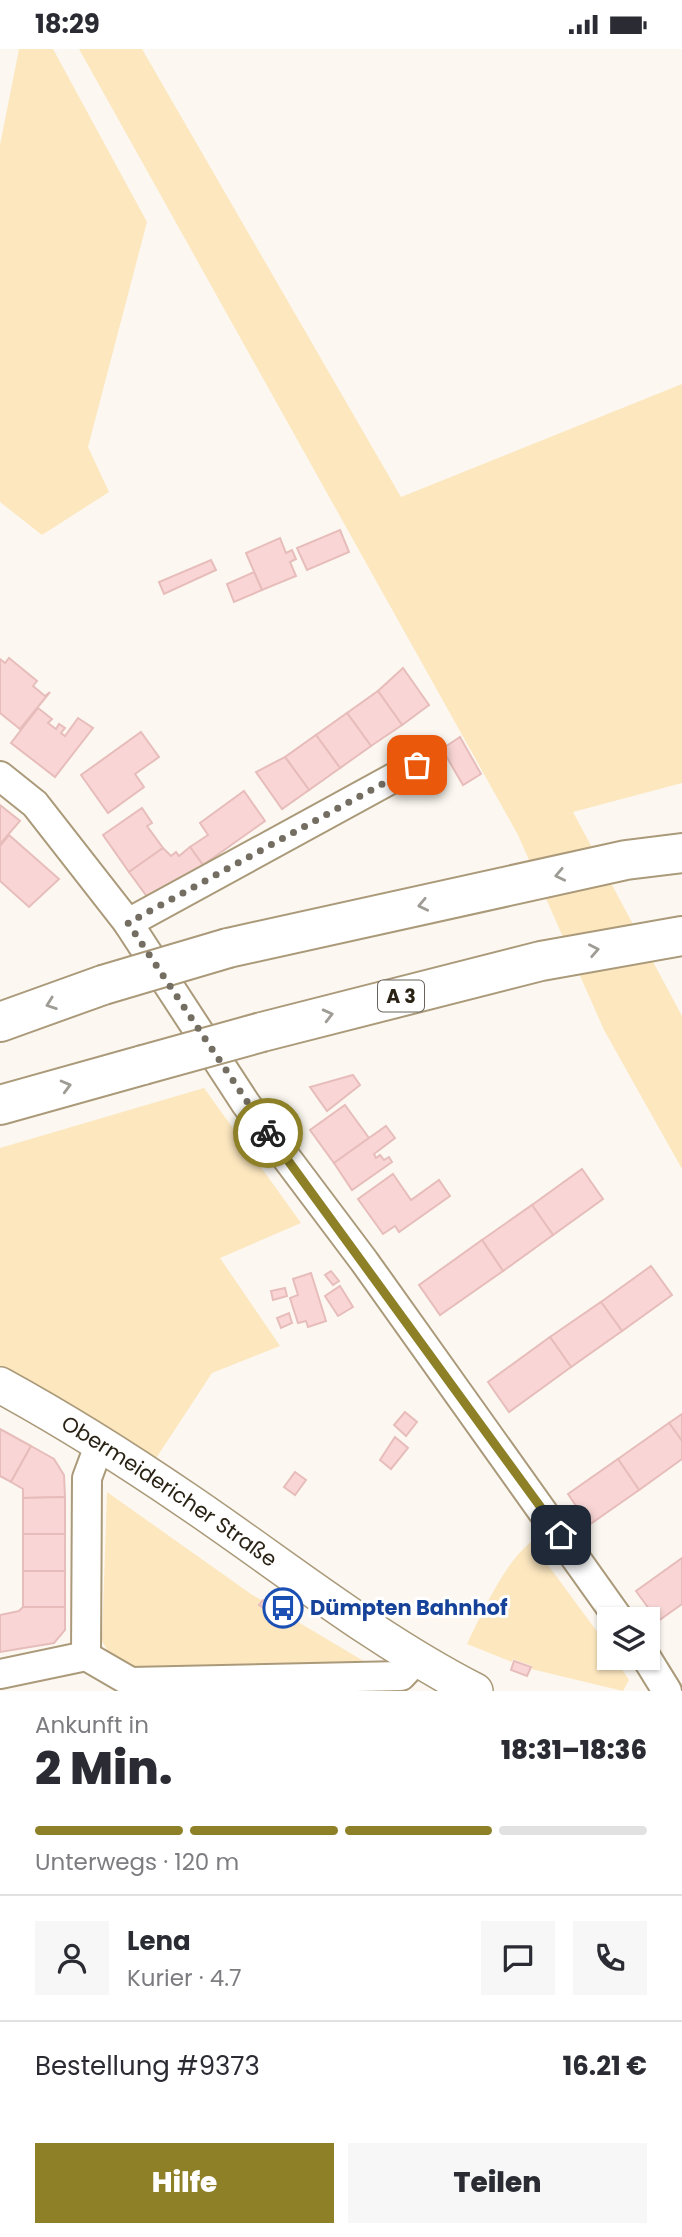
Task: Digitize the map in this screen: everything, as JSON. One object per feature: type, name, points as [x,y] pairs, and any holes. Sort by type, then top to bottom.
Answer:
[{"type":"highway","points":[[0,1022],[103,985],[228,948],[626,860],[682,853]]},
{"type":"highway","name":"A 3","points":[[0,1105],[262,1032],[541,961],[665,938]]},
{"type":"main road","name":"Obermeidericher Straße","points":[[0,1385],[100,1443],[417,1659],[475,1691]]},
{"type":"street","points":[[128,923],[417,765]]},
{"type":"street","points":[[0,776],[35,804],[128,923],[246,1104],[372,1272],[610,1607]]},
{"type":"street","points":[[86,1656],[87,1478],[100,1443]]},
{"type":"street","points":[[0,1674],[86,1656],[105,1670],[131,1682],[401,1676],[417,1659]]},
{"type":"street","points":[[654,1670],[667,1691]]},
{"type":"shaded area","points":[[19,49],[53,49],[147,222],[88,447],[109,492],[42,535],[0,502],[0,145]]},
{"type":"shaded area","points":[[79,49],[142,49],[401,497],[682,384],[682,783],[573,812],[682,1016],[682,1169],[604,1030],[518,835]]},
{"type":"shaded area","points":[[204,1088],[301,1223],[220,1258],[280,1346],[212,1373],[149,1469],[0,1385],[0,1148]]},
{"type":"shaded area","points":[[107,1492],[251,1594],[377,1669],[143,1672],[113,1660],[102,1641]]},
{"type":"shaded area","points":[[531,1542],[597,1632],[597,1670],[622,1670],[629,1680],[623,1691],[531,1669],[532,1666],[513,1659],[512,1662],[467,1644],[503,1575]]},
{"type":"building","points":[[340,530],[349,552],[307,570],[297,548]]},
{"type":"building","points":[[280,538],[286,553],[292,550],[296,559],[290,562],[296,576],[262,590],[246,553]]},
{"type":"building","points":[[211,560],[216,570],[164,594],[159,582]]},
{"type":"building","points":[[254,572],[262,590],[234,602],[227,584]]},
{"type":"building","points":[[9,658],[37,681],[33,686],[45,696],[50,692],[20,729],[0,713],[0,659],[5,663]]},
{"type":"building","points":[[403,668],[429,705],[402,725],[378,691]]},
{"type":"building","points":[[378,691],[402,725],[371,746],[347,713]]},
{"type":"building","points":[[38,708],[52,719],[48,723],[56,729],[59,724],[65,728],[61,733],[65,736],[78,718],[93,728],[55,777],[11,743]]},
{"type":"building","points":[[347,713],[371,746],[340,768],[316,735]]},
{"type":"building","points":[[141,732],[159,757],[135,774],[144,787],[108,813],[81,775]]},
{"type":"building","points":[[316,735],[340,768],[309,790],[285,757]]},
{"type":"building","points":[[460,737],[481,774],[463,785],[442,749]]},
{"type":"building","points":[[285,757],[309,790],[282,809],[256,772]]},
{"type":"building","points":[[244,791],[265,821],[203,865],[190,847],[208,835],[200,823]]},
{"type":"building","points":[[0,805],[20,821],[0,844]]},
{"type":"building","points":[[142,808],[152,823],[147,826],[163,848],[129,872],[103,835]]},
{"type":"building","points":[[9,835],[59,879],[29,907],[0,881],[0,846]]},
{"type":"building","points":[[190,847],[203,865],[151,902],[129,872],[163,848],[171,856],[176,852],[179,856]]},
{"type":"building","points":[[353,1075],[360,1085],[327,1111],[310,1087]]},
{"type":"building","points":[[345,1105],[369,1138],[334,1163],[310,1130]]},
{"type":"building","points":[[386,1126],[395,1138],[374,1154],[376,1158],[380,1155],[384,1160],[389,1157],[392,1162],[352,1190],[334,1163]]},
{"type":"building","points":[[582,1169],[603,1199],[553,1235],[532,1205]]},
{"type":"building","points":[[393,1174],[411,1200],[439,1180],[450,1196],[399,1232],[395,1226],[383,1234],[358,1199]]},
{"type":"building","points":[[532,1205],[553,1235],[503,1271],[482,1240]]},
{"type":"building","points":[[482,1240],[503,1271],[440,1315],[419,1285]]},
{"type":"building","points":[[651,1266],[672,1295],[622,1331],[601,1302]]},
{"type":"building","points":[[331,1271],[339,1281],[333,1285],[325,1275]]},
{"type":"building","points":[[311,1273],[326,1321],[308,1327],[306,1321],[298,1323],[290,1298],[298,1295],[293,1279]]},
{"type":"building","points":[[340,1286],[353,1307],[338,1316],[325,1296]]},
{"type":"building","points":[[285,1288],[287,1296],[273,1300],[271,1291]]},
{"type":"building","points":[[601,1302],[622,1331],[571,1367],[550,1337]]},
{"type":"building","points":[[289,1313],[292,1323],[281,1328],[277,1318]]},
{"type":"building","points":[[550,1337],[571,1367],[509,1412],[488,1382]]},
{"type":"building","points":[[405,1412],[417,1422],[406,1436],[394,1425]]},
{"type":"building","points":[[682,1414],[682,1441],[669,1423]]},
{"type":"building","points":[[669,1423],[682,1441],[682,1459],[639,1490],[618,1459]]},
{"type":"building","points":[[0,1429],[31,1446],[11,1482],[0,1476]]},
{"type":"building","points":[[395,1437],[408,1448],[391,1469],[380,1460]]},
{"type":"building","points":[[31,1446],[54,1459],[64,1475],[65,1497],[23,1498],[23,1489],[11,1482]]},
{"type":"building","points":[[618,1459],[639,1490],[589,1525],[568,1494]]},
{"type":"building","points":[[295,1472],[306,1480],[295,1495],[284,1487]]},
{"type":"building","points":[[65,1497],[65,1534],[23,1534],[23,1498]]},
{"type":"building","points":[[23,1534],[65,1534],[65,1571],[23,1571]]},
{"type":"building","points":[[682,1558],[682,1604],[660,1620],[660,1607],[648,1607],[636,1591]]},
{"type":"building","points":[[23,1571],[65,1571],[65,1607],[23,1607]]},
{"type":"building","points":[[263,1600],[276,1609],[273,1614],[259,1605]]},
{"type":"building","points":[[23,1607],[65,1607],[65,1630],[54,1643],[0,1652],[0,1615],[19,1611]]},
{"type":"building","points":[[514,1661],[531,1667],[527,1676],[511,1670]]},
{"type":"way so far","points":[[268,1133],[246,1104],[128,923],[417,765]]},
{"type":"place","name":"Dümpten Bahnhof","points":[[283,1608]]},
{"type":"route","points":[[268,1133],[364,1261],[561,1535]]}]
